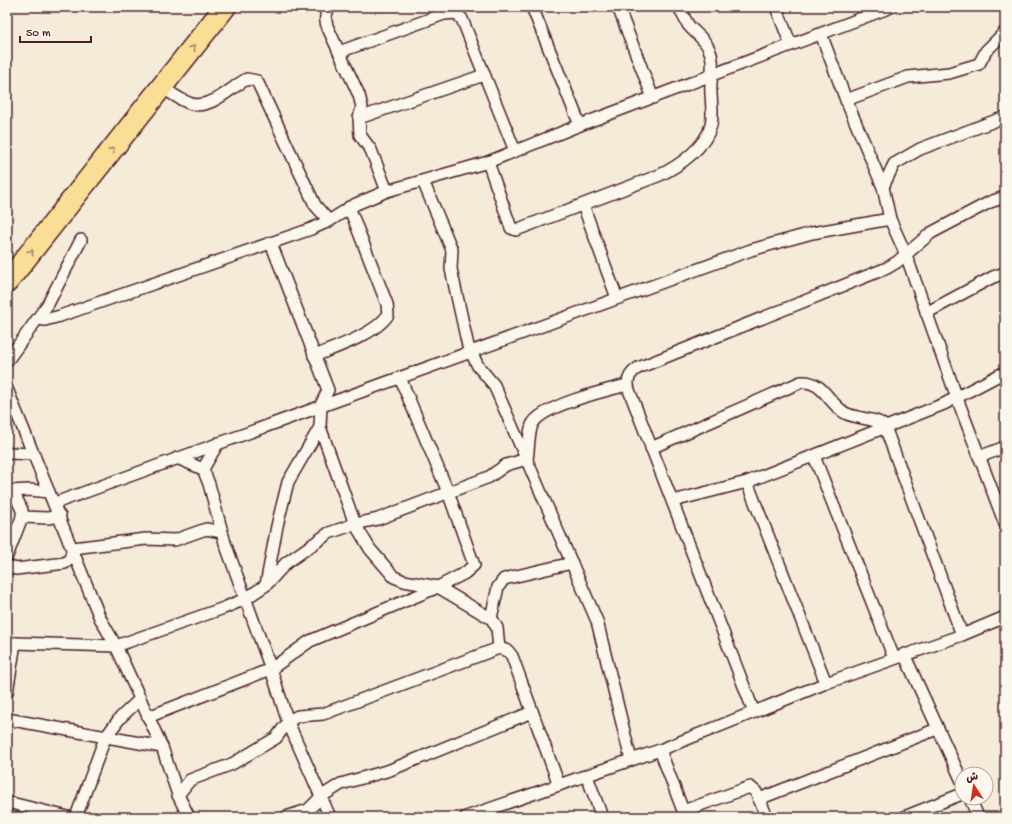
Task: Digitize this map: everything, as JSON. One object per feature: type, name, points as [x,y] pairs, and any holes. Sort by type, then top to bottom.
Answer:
[{"type":"highway","points":[[7,282],[225,7]]},
{"type":"street","points":[[330,7],[326,12],[325,19],[362,101],[359,118],[360,135],[371,150],[387,191]]},
{"type":"street","points":[[532,7],[580,125]]},
{"type":"street","points":[[618,7],[653,98]]},
{"type":"street","points":[[488,162],[513,230],[583,205],[670,170],[702,142],[708,134],[711,124],[713,62],[709,48],[703,39],[690,26],[679,7]]},
{"type":"street","points":[[776,7],[791,45]]},
{"type":"street","points":[[38,319],[45,320],[60,316],[271,243],[329,221],[349,207],[387,191],[488,162],[580,125],[891,7]]},
{"type":"street","points":[[339,52],[444,14],[456,13],[462,19],[515,151]]},
{"type":"street","points":[[846,100],[908,77],[949,73],[979,64],[986,51],[1005,32]]},
{"type":"street","points":[[821,34],[846,100],[883,187],[890,219],[906,255],[957,398],[1005,524]]},
{"type":"street","points":[[359,118],[484,74]]},
{"type":"street","points":[[162,87],[184,101],[197,105],[213,100],[247,79],[257,81],[315,206],[329,221]]},
{"type":"street","points":[[883,187],[894,164],[920,149],[1005,117]]},
{"type":"street","points":[[423,181],[451,243],[451,269],[470,352],[478,366],[494,385],[597,621],[631,760]]},
{"type":"street","points":[[754,712],[627,385],[628,378],[632,372],[638,368],[887,268],[932,234],[990,202],[1005,197]]},
{"type":"street","points":[[583,205],[617,298]]},
{"type":"street","points":[[314,356],[346,343],[380,323],[388,315],[387,304],[349,207]]},
{"type":"street","points":[[55,503],[218,443],[320,408],[617,298],[779,241],[890,219]]},
{"type":"street","points":[[7,361],[53,296],[81,240]]},
{"type":"street","points":[[271,243],[328,390],[320,408],[320,427],[355,524],[370,549],[394,577],[404,581],[438,587],[491,618],[497,628],[499,648]]},
{"type":"street","points":[[926,313],[994,277],[1005,273]]},
{"type":"street","points":[[673,501],[747,482],[814,456],[957,398],[1005,372]]},
{"type":"street","points":[[148,717],[271,668],[310,641],[438,587],[465,573],[474,565],[448,492],[400,378]]},
{"type":"street","points":[[651,448],[801,382],[809,381],[815,384],[844,412],[852,416],[880,422],[885,427],[962,635]]},
{"type":"street","points":[[527,459],[532,425],[538,418],[560,405],[627,385]]},
{"type":"street","points":[[7,389],[49,492],[55,503],[98,612],[116,646],[162,746],[178,796],[189,817]]},
{"type":"street","points":[[266,585],[276,526],[288,482],[320,427]]},
{"type":"street","points":[[203,469],[218,443]]},
{"type":"street","points":[[979,456],[1005,447]]},
{"type":"street","points":[[7,453],[34,454]]},
{"type":"street","points":[[814,456],[899,656],[955,766]]},
{"type":"street","points":[[177,458],[203,469],[209,484],[222,532],[271,668],[288,722],[330,817]]},
{"type":"street","points":[[7,693],[11,645],[116,646],[224,608],[245,599],[266,585],[286,563],[329,533],[355,524],[378,519],[489,477],[506,465],[527,459]]},
{"type":"street","points":[[747,482],[826,683]]},
{"type":"street","points":[[7,556],[22,517],[22,510],[10,491],[30,490],[49,492]]},
{"type":"street","points":[[22,517],[48,518],[60,516]]},
{"type":"street","points":[[73,548],[146,539],[175,540],[206,529],[222,532]]},
{"type":"street","points":[[7,566],[16,569],[65,563],[70,559],[73,548]]},
{"type":"street","points":[[491,618],[498,587],[504,579],[572,563]]},
{"type":"street","points":[[466,817],[489,813],[559,785],[660,750],[826,683],[962,635],[1005,617]]},
{"type":"street","points":[[178,796],[190,780],[232,764],[276,738],[288,722],[298,716],[323,714],[499,648],[508,651],[512,656],[559,785]]},
{"type":"street","points":[[76,817],[105,738],[120,718],[140,699]]},
{"type":"street","points":[[286,817],[308,810],[322,796],[341,784],[390,770],[532,712]]},
{"type":"street","points":[[7,719],[105,738],[162,746]]},
{"type":"street","points":[[759,799],[937,729]]},
{"type":"street","points":[[660,750],[684,814],[746,787],[753,788],[767,817]]},
{"type":"street","points":[[587,776],[602,817]]},
{"type":"street","points":[[904,817],[954,797]]},
{"type":"street","points":[[7,802],[68,817]]},
{"type":"street","points":[[973,806],[978,817]]}]
